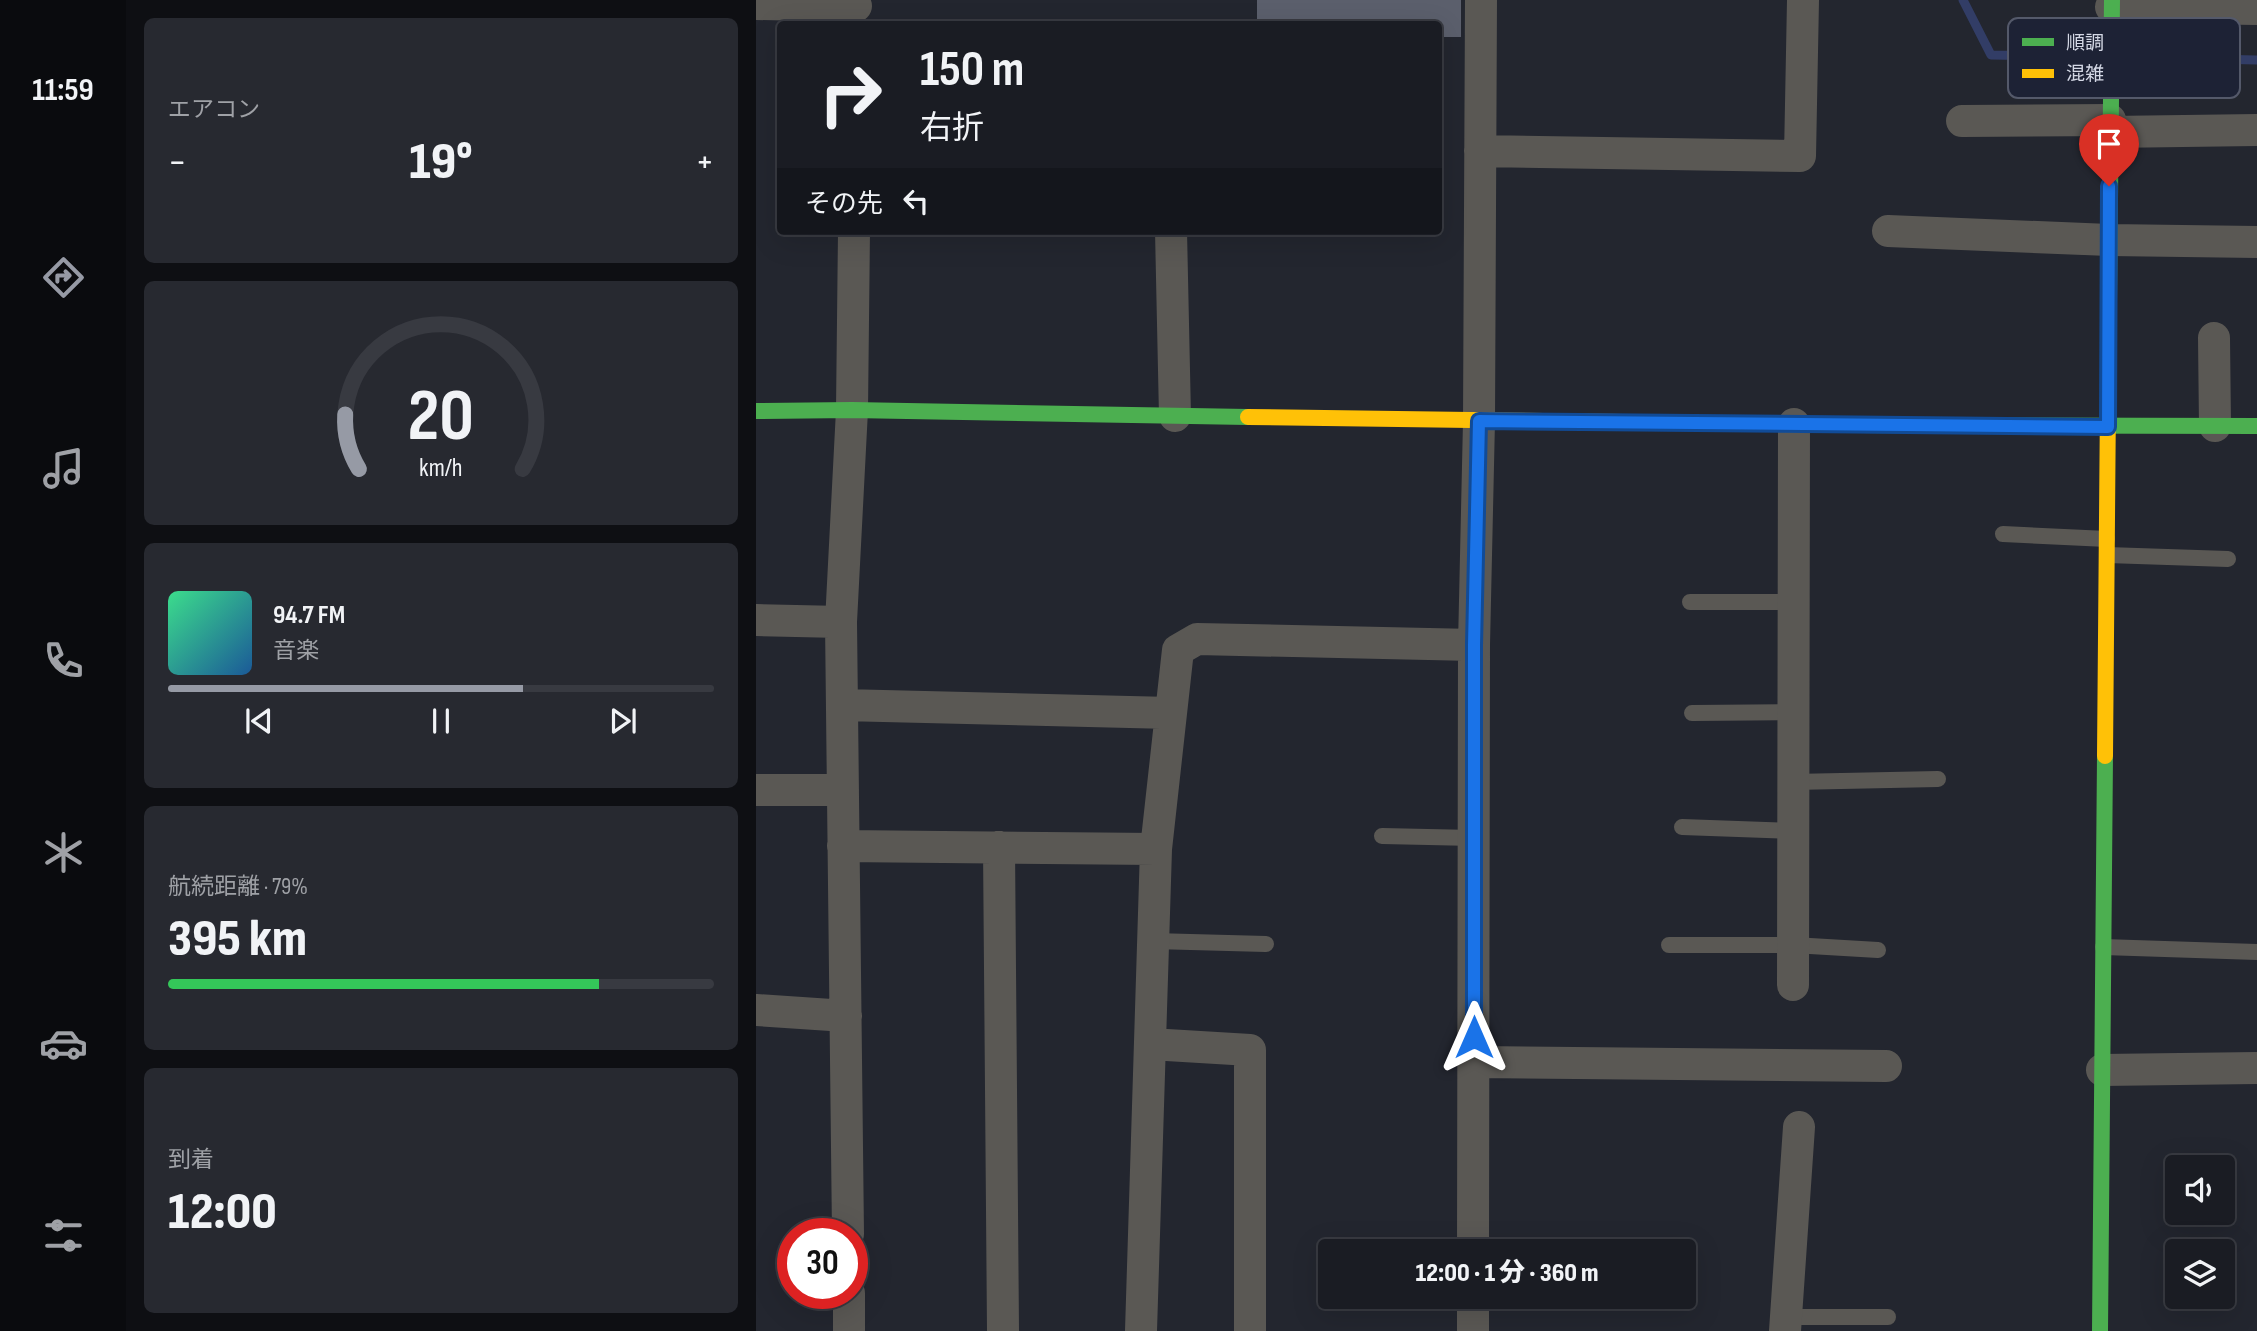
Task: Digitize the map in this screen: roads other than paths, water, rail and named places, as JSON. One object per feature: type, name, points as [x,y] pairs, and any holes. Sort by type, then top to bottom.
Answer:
[{"type":"street","points":[[1474,1239],[1474,645],[1479,421],[1481,0]]},
{"type":"street","points":[[1480,151],[1800,156],[1803,0]]},
{"type":"street","points":[[756,4],[857,10]]},
{"type":"street","points":[[2112,4],[2257,9]]},
{"type":"street","points":[[2100,1331],[2110,98]]},
{"type":"street","points":[[1962,121],[2257,130]]},
{"type":"street","points":[[1888,231],[2109,240],[2257,242]]},
{"type":"street","points":[[848,1218],[841,622],[852,410],[854,235]]},
{"type":"street","points":[[1171,235],[1175,416]]},
{"type":"street","points":[[2214,338],[2216,426]]},
{"type":"street","points":[[756,411],[852,410],[1479,421],[2257,426]]},
{"type":"street","points":[[1793,985],[1794,424]]},
{"type":"street","points":[[756,621],[841,622]]},
{"type":"street","points":[[1141,1331],[1156,849],[1178,650],[1197,639],[1474,645]]},
{"type":"street","points":[[842,705],[1171,713]]},
{"type":"street","points":[[756,790],[843,790]]},
{"type":"street","points":[[844,846],[1156,849]]},
{"type":"street","points":[[999,847],[1003,1331]]},
{"type":"street","points":[[756,1010],[846,1016]]},
{"type":"street","points":[[1150,1044],[1250,1050],[1250,1331]]},
{"type":"street","points":[[1474,1062],[1886,1066]]},
{"type":"street","points":[[2102,1070],[2257,1068]]},
{"type":"street","points":[[1785,1324],[1799,1127]]},
{"type":"street","points":[[849,1309],[849,1331]]},
{"type":"street","points":[[1473,1331],[1474,1309]]},
{"type":"lane","points":[[2003,534],[2228,559]]},
{"type":"lane","points":[[1690,602],[1794,602]]},
{"type":"lane","points":[[1692,713],[1794,712]]},
{"type":"lane","points":[[1793,782],[1938,779]]},
{"type":"lane","points":[[1682,827],[1793,831]]},
{"type":"lane","points":[[1382,836],[1474,838]]},
{"type":"lane","points":[[1153,941],[1266,944]]},
{"type":"lane","points":[[1669,945],[1793,945],[1878,950]]},
{"type":"lane","points":[[2104,947],[2257,952]]},
{"type":"lane","points":[[1785,1324],[1888,1317]]},
{"type":"waterway","points":[[1963,0],[1991,55],[2008,55]]},
{"type":"waterway","points":[[2240,60],[2257,60]]}]
